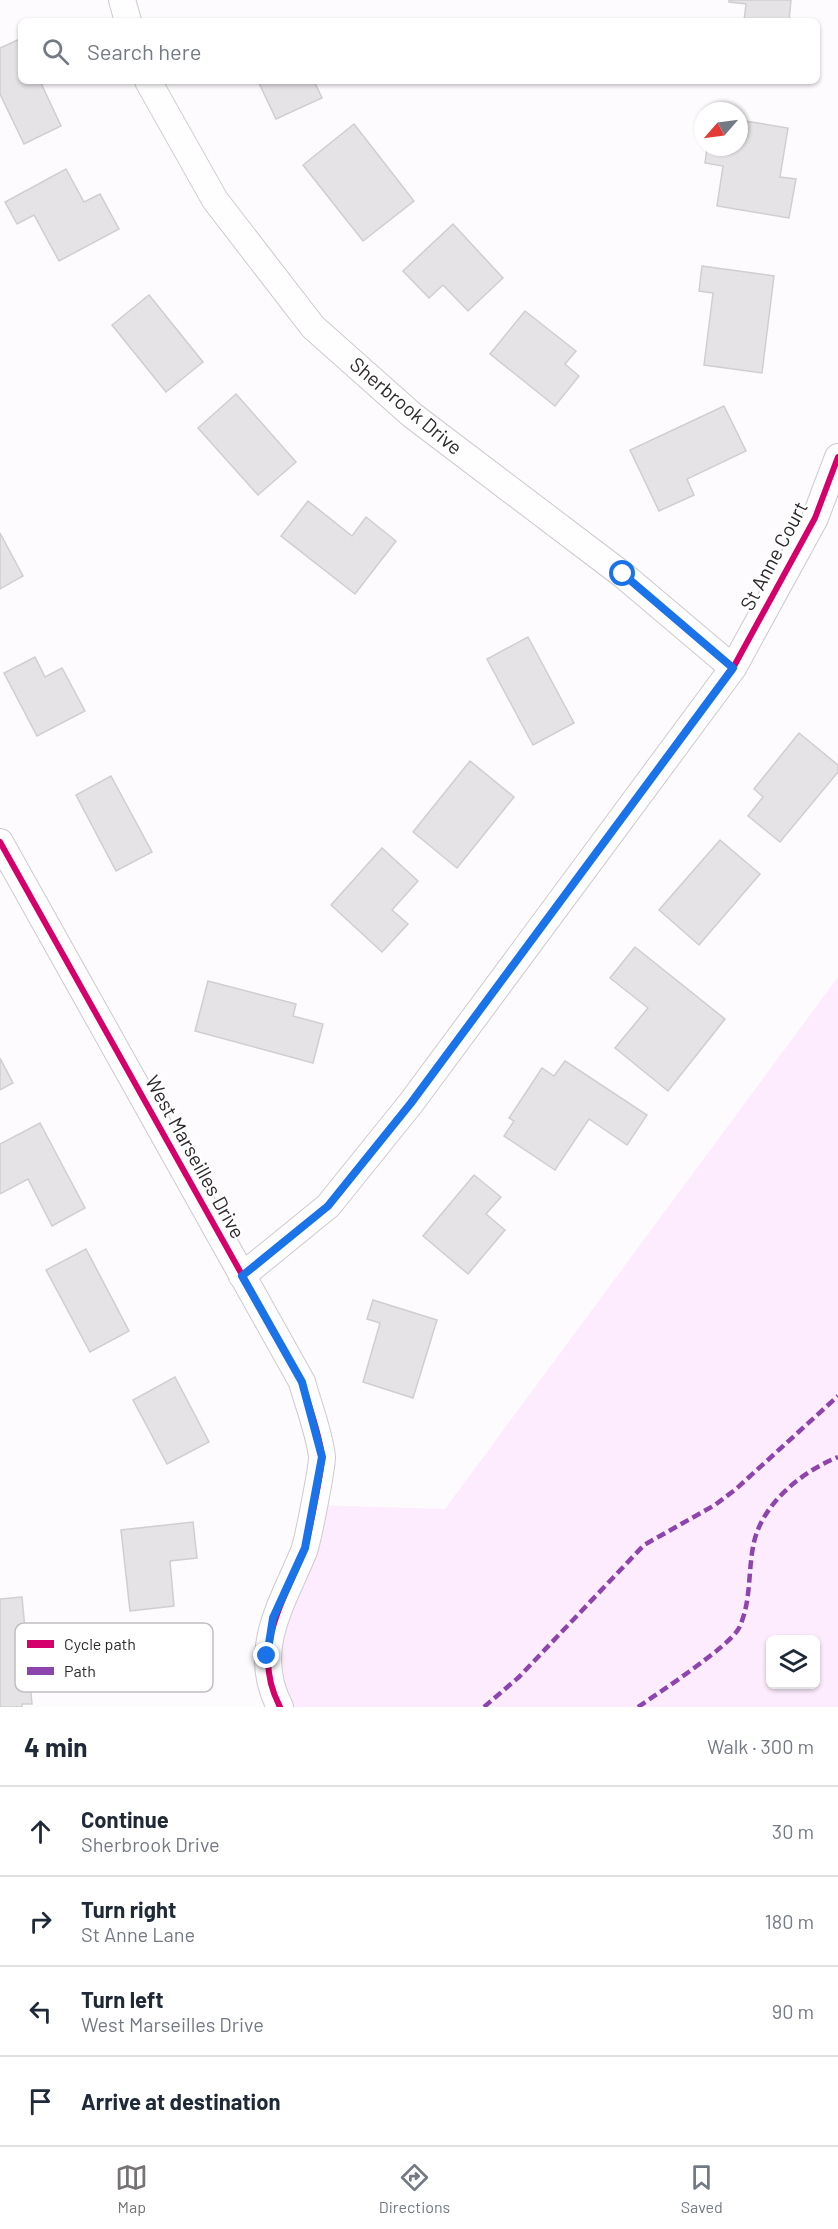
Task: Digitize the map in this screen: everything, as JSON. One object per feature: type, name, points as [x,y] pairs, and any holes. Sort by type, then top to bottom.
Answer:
[{"type":"street","points":[[122,0],[128,18]]},
{"type":"street","name":"Sherbrook Drive","points":[[150,84],[215,200],[313,327],[412,415],[623,574],[733,668]]},
{"type":"street","name":"St Anne Court","points":[[242,1276],[328,1206],[411,1103],[733,668],[815,518],[838,457]]},
{"type":"street","name":"West Marseilles Drive","points":[[0,842],[302,1382],[322,1457],[305,1548],[273,1618],[267,1656],[275,1698],[280,1707]]},
{"type":"shaded area","points":[[838,977],[838,1707],[280,1707],[273,1618],[313,1505],[445,1509]]},
{"type":"building","points":[[729,0],[791,0],[789,18],[744,18],[746,4],[729,2]]},
{"type":"building","points":[[18,40],[18,84],[41,84],[61,126],[24,144],[0,94],[0,48]]},
{"type":"building","points":[[259,84],[315,84],[322,98],[276,119]]},
{"type":"building","points":[[748,121],[788,128],[780,177],[796,179],[789,218],[717,206],[723,166],[705,163],[706,156],[748,156]]},
{"type":"building","points":[[354,124],[414,201],[363,241],[303,165]]},
{"type":"building","points":[[66,169],[84,202],[100,194],[119,229],[59,261],[34,215],[17,224],[5,202]]},
{"type":"building","points":[[453,224],[503,278],[468,311],[443,285],[429,298],[403,271]]},
{"type":"building","points":[[702,266],[774,276],[762,373],[704,365],[713,293],[699,291]]},
{"type":"building","points":[[149,295],[203,362],[166,392],[112,325]]},
{"type":"building","points":[[525,311],[576,351],[565,364],[579,376],[555,406],[490,354]]},
{"type":"building","points":[[236,394],[296,462],[258,495],[198,428]]},
{"type":"building","points":[[724,406],[746,451],[687,479],[694,495],[659,511],[630,450]]},
{"type":"building","points":[[308,501],[352,536],[366,517],[396,541],[355,594],[281,536]]},
{"type":"building","points":[[0,533],[23,576],[0,589]]},
{"type":"building","points":[[528,637],[574,723],[533,745],[487,659]]},
{"type":"building","points":[[35,657],[45,677],[62,668],[85,711],[37,736],[4,673]]},
{"type":"building","points":[[799,733],[838,765],[838,772],[780,842],[748,816],[763,797],[754,789]]},
{"type":"building","points":[[470,761],[514,797],[457,868],[413,832]]},
{"type":"building","points":[[111,776],[152,852],[116,871],[76,795]]},
{"type":"building","points":[[720,840],[760,874],[699,945],[659,910]]},
{"type":"building","points":[[382,848],[418,881],[392,910],[408,924],[382,952],[331,905]]},
{"type":"building","points":[[635,947],[725,1019],[668,1091],[615,1048],[648,1008],[610,978]]},
{"type":"building","points":[[208,981],[296,1004],[293,1016],[323,1024],[313,1063],[195,1031]]},
{"type":"building","points":[[0,1058],[13,1083],[0,1090]]},
{"type":"building","points":[[565,1061],[647,1115],[627,1145],[589,1119],[555,1170],[504,1136],[514,1121],[509,1118],[542,1068],[554,1076]]},
{"type":"building","points":[[40,1123],[85,1208],[52,1226],[28,1179],[0,1194],[0,1144]]},
{"type":"building","points":[[474,1175],[501,1197],[486,1214],[505,1230],[468,1274],[423,1236]]},
{"type":"building","points":[[86,1249],[129,1331],[90,1352],[46,1270]]},
{"type":"building","points":[[373,1300],[437,1320],[413,1398],[363,1382],[380,1323],[367,1319]]},
{"type":"building","points":[[175,1377],[209,1442],[167,1464],[133,1400]]},
{"type":"building","points":[[193,1522],[197,1558],[170,1561],[174,1606],[130,1611],[121,1530]]},
{"type":"building","points":[[22,1597],[24,1623],[15,1623],[15,1692],[31,1692],[32,1704],[22,1704],[22,1707],[0,1707],[0,1599]]},
{"type":"marked path","points":[[484,1707],[519,1677],[644,1545],[715,1505],[736,1489],[838,1396]]},
{"type":"marked path","points":[[638,1707],[692,1669],[733,1636],[739,1628],[746,1609],[753,1547],[764,1517],[773,1504],[797,1481],[810,1471],[838,1457]]},
{"type":"cycle path","points":[[242,1276],[328,1206],[411,1103],[733,668],[815,518],[838,457]]},
{"type":"cycle path","points":[[0,842],[302,1382],[322,1457],[306,1544],[279,1608],[269,1646],[268,1666],[280,1707]]},
{"type":"route","points":[[267,1656],[273,1618],[305,1548],[322,1457],[302,1382],[242,1276],[328,1206],[411,1103],[733,668],[623,574]]}]
